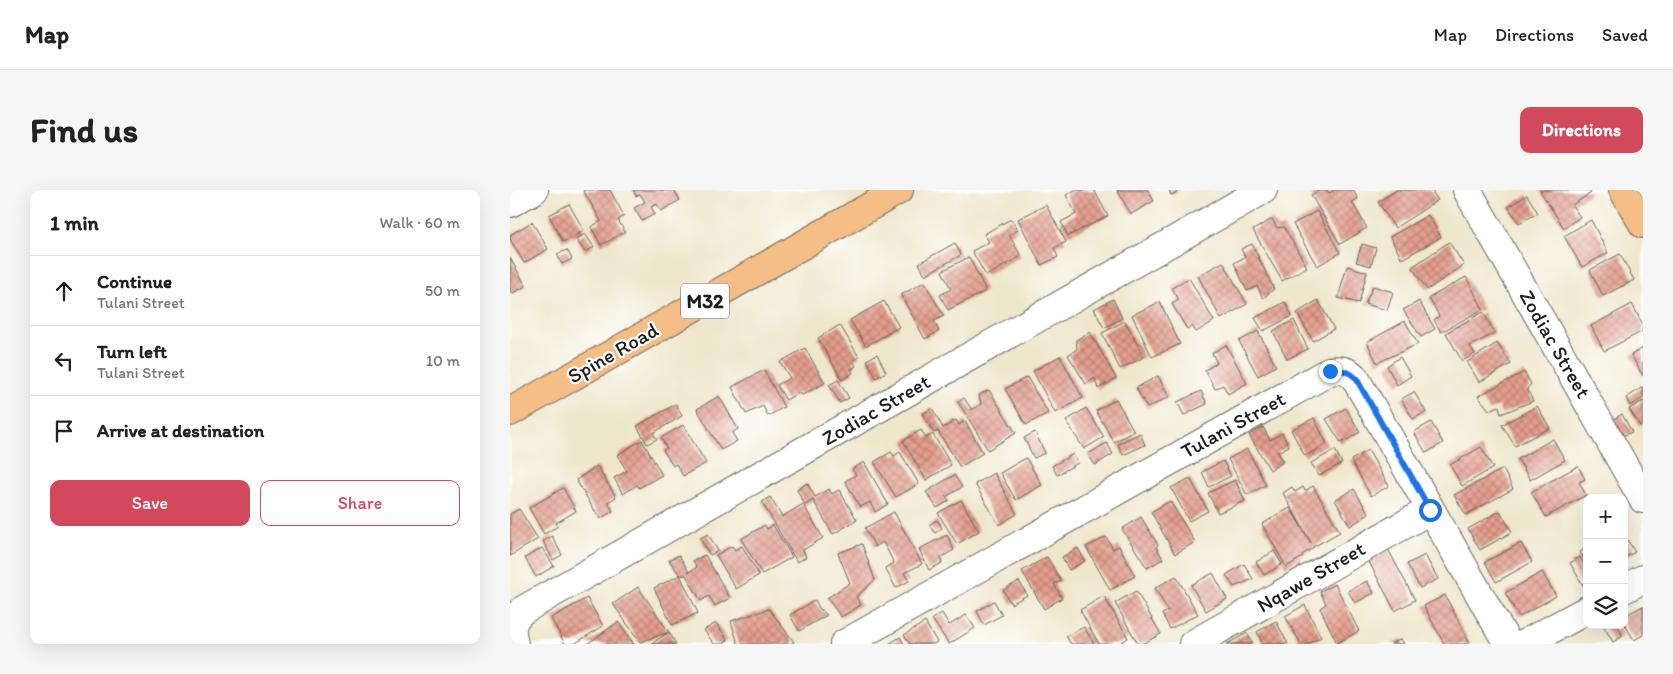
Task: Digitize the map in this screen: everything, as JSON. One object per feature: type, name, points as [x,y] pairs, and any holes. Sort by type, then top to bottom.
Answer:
[{"type":"main road","name":"Spine Road","points":[[510,412],[899,190]]},
{"type":"main road","points":[[1623,190],[1643,224]]},
{"type":"street","points":[[510,204],[534,190]]},
{"type":"street","name":"Zodiac Street","points":[[514,644],[511,628],[514,619],[524,610],[1263,190]]},
{"type":"street","name":"Zodiac Street","points":[[1467,190],[1643,498]]},
{"type":"street","name":"Tulani Street","points":[[844,644],[1330,371],[1342,370],[1351,373],[1356,378],[1508,644]]},
{"type":"street","name":"Nqawe Street","points":[[1193,644],[1430,510]]},
{"type":"street","points":[[1628,587],[1643,579]]},
{"type":"street","points":[[1524,644],[1583,612]]},
{"type":"building","points":[[583,190],[610,190],[624,216],[618,220],[625,232],[601,245],[591,227],[601,221]]},
{"type":"building","points":[[633,190],[674,190],[680,200],[661,211],[657,204],[651,207],[655,214],[642,221],[634,208],[645,202],[640,194],[636,196]]},
{"type":"building","points":[[1075,190],[1094,190],[1108,216],[1068,236],[1061,222],[1076,214],[1066,195]]},
{"type":"building","points":[[1117,190],[1148,190],[1154,201],[1131,214]]},
{"type":"building","points":[[1169,190],[1181,190],[1171,195]]},
{"type":"building","points":[[1320,190],[1327,190],[1329,193],[1335,190],[1353,190],[1358,199],[1352,202],[1367,228],[1340,244],[1311,195]]},
{"type":"building","points":[[1397,190],[1431,190],[1438,200],[1395,228],[1378,202]]},
{"type":"building","points":[[1588,190],[1591,193],[1572,205],[1580,217],[1564,228],[1540,191]]},
{"type":"building","points":[[1527,195],[1538,213],[1519,223],[1508,207]]},
{"type":"building","points":[[569,204],[584,231],[563,242],[549,215]]},
{"type":"building","points":[[1046,205],[1066,242],[1054,248],[1058,257],[1041,265],[1018,219]]},
{"type":"building","points":[[1317,211],[1340,253],[1317,266],[1293,224]]},
{"type":"building","points":[[1428,215],[1441,237],[1402,259],[1390,237]]},
{"type":"building","points":[[1011,219],[1018,230],[1009,235],[1021,256],[986,276],[972,251],[989,242],[984,234]]},
{"type":"building","points":[[1272,219],[1277,228],[1284,227],[1307,267],[1282,281],[1253,230]]},
{"type":"building","points":[[1591,220],[1608,253],[1582,267],[1564,236]]},
{"type":"building","points":[[532,222],[548,249],[524,263],[510,239],[510,235]]},
{"type":"building","points":[[585,234],[594,247],[585,252],[576,239]]},
{"type":"building","points":[[1449,242],[1464,265],[1427,290],[1412,267]]},
{"type":"building","points":[[955,243],[961,255],[925,275],[919,263]]},
{"type":"building","points":[[1252,244],[1274,289],[1263,298],[1257,286],[1247,291],[1234,263],[1245,257],[1241,249]]},
{"type":"building","points":[[1362,244],[1376,248],[1371,266],[1356,262]]},
{"type":"building","points":[[567,250],[572,259],[562,264],[557,254]]},
{"type":"building","points":[[1620,254],[1634,280],[1603,296],[1590,270]]},
{"type":"building","points":[[969,257],[986,291],[948,310],[940,295],[951,289],[942,271]]},
{"type":"building","points":[[510,258],[526,286],[511,294],[510,292]]},
{"type":"building","points":[[1223,262],[1247,304],[1221,319],[1198,276]]},
{"type":"building","points":[[1347,266],[1367,272],[1359,303],[1338,298]]},
{"type":"building","points":[[1466,277],[1483,309],[1441,332],[1434,320],[1439,316],[1429,298]]},
{"type":"building","points":[[1189,278],[1214,321],[1196,332],[1192,326],[1187,329],[1172,304],[1179,300],[1172,288]]},
{"type":"building","points":[[924,282],[944,316],[934,321],[939,331],[925,339],[901,295]]},
{"type":"building","points":[[1373,286],[1393,292],[1387,310],[1365,304]]},
{"type":"building","points":[[1113,299],[1122,318],[1104,328],[1094,309]]},
{"type":"building","points":[[1318,300],[1334,329],[1313,341],[1297,313]]},
{"type":"building","points":[[884,301],[899,327],[866,346],[850,320]]},
{"type":"building","points":[[1419,301],[1435,329],[1421,337],[1403,310]]},
{"type":"building","points":[[1160,302],[1180,344],[1152,357],[1132,315]]},
{"type":"building","points":[[1285,302],[1292,316],[1263,331],[1255,318]]},
{"type":"building","points":[[1632,304],[1643,325],[1643,331],[1604,351],[1591,326]]},
{"type":"building","points":[[1483,312],[1495,333],[1470,346],[1475,354],[1462,361],[1446,333]]},
{"type":"building","points":[[1294,320],[1308,349],[1287,359],[1273,331]]},
{"type":"building","points":[[1125,321],[1144,357],[1120,369],[1102,333]]},
{"type":"building","points":[[1405,321],[1418,344],[1377,363],[1367,342]]},
{"type":"building","points":[[840,325],[859,357],[853,361],[856,366],[851,369],[853,373],[842,380],[818,338]]},
{"type":"building","points":[[1258,331],[1276,366],[1258,376],[1239,341]]},
{"type":"building","points":[[1090,332],[1116,378],[1098,389],[1095,378],[1086,384],[1068,355],[1077,349],[1076,340]]},
{"type":"building","points":[[1497,343],[1511,364],[1479,382],[1467,362]]},
{"type":"building","points":[[1226,345],[1247,383],[1228,394],[1223,385],[1215,389],[1205,370],[1217,363],[1212,353]]},
{"type":"building","points":[[805,348],[825,383],[802,395],[800,392],[786,400],[777,385],[790,378],[780,362]]},
{"type":"building","points":[[1643,348],[1643,376],[1631,355]]},
{"type":"building","points":[[877,354],[886,372],[876,378],[867,360]]},
{"type":"building","points":[[1060,356],[1083,398],[1055,413],[1033,371]]},
{"type":"building","points":[[1400,357],[1411,376],[1397,385],[1387,366]]},
{"type":"building","points":[[764,370],[784,407],[768,416],[763,406],[746,414],[732,387]]},
{"type":"building","points":[[1524,372],[1531,384],[1527,389],[1533,401],[1501,414],[1499,406],[1489,410],[1478,396]]},
{"type":"building","points":[[1158,376],[1169,397],[1147,408],[1136,388]]},
{"type":"building","points":[[1027,377],[1048,413],[1026,425],[1005,389]]},
{"type":"building","points":[[838,380],[849,398],[840,403],[829,385]]},
{"type":"building","points":[[1643,387],[1643,398],[1630,406],[1626,398]]},
{"type":"building","points":[[989,390],[1016,433],[988,450],[958,402],[964,398],[972,410],[981,404],[979,395]]},
{"type":"building","points":[[1201,391],[1207,404],[1184,415],[1177,402]]},
{"type":"building","points":[[1414,392],[1426,412],[1413,419],[1401,399]]},
{"type":"building","points":[[719,396],[738,429],[732,433],[737,441],[721,450],[697,409]]},
{"type":"building","points":[[1116,399],[1134,431],[1114,442],[1096,411]]},
{"type":"building","points":[[1643,401],[1643,424],[1640,426],[1629,409]]},
{"type":"building","points":[[676,404],[682,416],[653,433],[657,439],[647,444],[637,426]]},
{"type":"building","points":[[1537,406],[1550,428],[1515,446],[1502,425]]},
{"type":"building","points":[[932,408],[943,428],[956,420],[959,425],[965,421],[983,453],[960,467],[938,431],[934,433],[922,414]]},
{"type":"building","points":[[1086,408],[1104,437],[1084,449],[1066,421]]},
{"type":"building","points":[[1346,408],[1360,432],[1341,443],[1326,419]]},
{"type":"building","points":[[1622,414],[1632,432],[1617,438],[1608,423]]},
{"type":"building","points":[[1314,418],[1327,444],[1305,456],[1291,430]]},
{"type":"building","points":[[1431,422],[1443,443],[1426,453],[1414,432]]},
{"type":"building","points":[[683,425],[706,463],[683,476],[676,464],[673,466],[663,450],[667,448],[661,438]]},
{"type":"building","points":[[1263,427],[1270,440],[1282,433],[1289,446],[1278,452],[1283,462],[1270,470],[1249,435]]},
{"type":"building","points":[[921,430],[926,438],[933,434],[951,465],[926,480],[903,441]]},
{"type":"building","points":[[1035,432],[1045,453],[1034,458],[1024,438]]},
{"type":"building","points":[[1140,433],[1145,445],[1123,455],[1118,444]]},
{"type":"building","points":[[1553,439],[1565,460],[1530,480],[1518,459]]},
{"type":"building","points":[[642,440],[662,475],[639,488],[637,485],[623,494],[614,478],[627,471],[617,455]]},
{"type":"building","points":[[1107,443],[1113,454],[1095,465],[1088,454]]},
{"type":"building","points":[[1481,447],[1493,468],[1462,486],[1450,465]]},
{"type":"building","points":[[1247,449],[1266,485],[1247,495],[1228,459]]},
{"type":"building","points":[[1335,450],[1342,463],[1319,476],[1311,463]]},
{"type":"building","points":[[1368,450],[1389,486],[1371,496],[1351,460]]},
{"type":"building","points":[[891,452],[894,456],[900,452],[919,484],[896,497],[874,462]]},
{"type":"building","points":[[1073,454],[1078,463],[1057,475],[1052,466]]},
{"type":"building","points":[[1026,458],[1042,485],[1016,500],[1000,473]]},
{"type":"building","points":[[1223,461],[1231,476],[1209,487],[1202,472]]},
{"type":"building","points":[[864,462],[888,504],[875,512],[870,502],[860,507],[845,481],[856,475],[852,469]]},
{"type":"building","points":[[597,466],[616,497],[608,502],[613,511],[600,519],[576,480]]},
{"type":"building","points":[[1578,466],[1585,479],[1579,482],[1585,494],[1583,494],[1583,497],[1546,517],[1531,492]]},
{"type":"building","points":[[1503,469],[1513,489],[1466,515],[1454,495]]},
{"type":"building","points":[[994,473],[1017,514],[999,525],[975,484]]},
{"type":"building","points":[[954,475],[962,487],[946,497],[949,501],[937,508],[926,492]]},
{"type":"building","points":[[1190,478],[1208,511],[1189,521],[1171,488]]},
{"type":"building","points":[[1235,480],[1245,501],[1218,513],[1208,493]]},
{"type":"building","points":[[807,483],[815,497],[829,489],[832,494],[839,490],[857,520],[833,534],[813,500],[805,505],[797,490]]},
{"type":"building","points":[[1313,486],[1340,532],[1313,547],[1302,555],[1303,557],[1286,567],[1262,524],[1290,508],[1311,543],[1283,493],[1292,487],[1295,492],[1303,487],[1305,491]]},
{"type":"building","points":[[563,488],[576,511],[556,523],[558,526],[544,534],[529,508]]},
{"type":"building","points":[[1354,489],[1369,514],[1350,526],[1335,500]]},
{"type":"building","points":[[770,497],[782,517],[803,504],[823,538],[803,550],[806,557],[797,562],[762,502]]},
{"type":"building","points":[[961,500],[979,531],[957,544],[938,513]]},
{"type":"building","points":[[1170,501],[1195,542],[1175,554],[1151,512]]},
{"type":"building","points":[[519,509],[538,539],[510,556],[510,514]]},
{"type":"building","points":[[1500,511],[1512,532],[1480,550],[1468,529]]},
{"type":"building","points":[[894,512],[922,564],[904,573],[909,581],[896,588],[885,568],[894,563],[883,542],[875,547],[865,528]]},
{"type":"building","points":[[1141,517],[1158,545],[1156,547],[1163,559],[1147,568],[1122,529]]},
{"type":"building","points":[[937,520],[942,528],[935,533],[929,525]]},
{"type":"building","points":[[765,525],[767,529],[773,525],[792,557],[762,574],[741,539]]},
{"type":"building","points":[[708,534],[718,551],[710,555],[700,538]]},
{"type":"building","points":[[947,535],[954,550],[940,558],[942,563],[929,570],[919,549]]},
{"type":"building","points":[[552,536],[562,555],[553,560],[543,541]]},
{"type":"building","points":[[1106,537],[1113,549],[1119,546],[1135,576],[1110,590],[1086,547]]},
{"type":"building","points":[[1628,541],[1635,552],[1628,556]]},
{"type":"building","points":[[1521,543],[1532,562],[1496,582],[1485,562]]},
{"type":"building","points":[[862,544],[875,580],[856,597],[861,605],[841,617],[827,598],[850,583],[838,553]]},
{"type":"building","points":[[732,546],[735,550],[742,546],[759,575],[736,589],[716,555]]},
{"type":"building","points":[[542,548],[554,566],[536,577],[525,558]]},
{"type":"building","points":[[1078,548],[1085,561],[1069,570],[1062,557]]},
{"type":"building","points":[[1388,549],[1415,600],[1395,611],[1368,560]]},
{"type":"building","points":[[1274,551],[1282,564],[1264,575],[1256,562]]},
{"type":"building","points":[[679,555],[689,572],[697,567],[693,561],[705,555],[730,598],[715,606],[709,596],[701,601],[686,575],[680,575],[669,560]]},
{"type":"building","points":[[1425,555],[1438,579],[1420,588],[1407,564]]},
{"type":"building","points":[[1047,557],[1061,581],[1054,584],[1062,598],[1044,609],[1022,571]]},
{"type":"building","points":[[1580,557],[1583,563],[1583,585],[1570,563]]},
{"type":"building","points":[[1244,564],[1253,579],[1234,587],[1226,575]]},
{"type":"building","points":[[1542,572],[1556,596],[1519,617],[1505,593]]},
{"type":"building","points":[[1213,573],[1227,599],[1206,611],[1191,585]]},
{"type":"building","points":[[680,575],[698,613],[672,625],[654,588]]},
{"type":"building","points":[[1176,576],[1198,614],[1170,629],[1162,614],[1168,611],[1155,588]]},
{"type":"building","points":[[1019,581],[1027,595],[1011,604],[1003,590]]},
{"type":"building","points":[[1367,581],[1374,593],[1355,603],[1348,591]]},
{"type":"building","points":[[1335,584],[1359,631],[1337,643],[1320,608],[1326,604],[1320,591]]},
{"type":"building","points":[[638,587],[669,632],[640,642],[613,604]]},
{"type":"building","points":[[1136,591],[1161,634],[1142,644],[1138,644],[1115,603]]},
{"type":"building","points":[[1445,595],[1470,644],[1444,644],[1424,606]]},
{"type":"building","points":[[1104,596],[1128,638],[1118,644],[1099,644],[1080,610]]},
{"type":"building","points":[[587,598],[603,626],[574,644],[565,644],[551,618]]},
{"type":"building","points":[[815,600],[819,608],[827,615],[799,631],[790,615]]},
{"type":"building","points":[[994,601],[1002,615],[984,625],[977,611]]},
{"type":"building","points":[[1305,605],[1321,637],[1308,644],[1301,644],[1285,616]]},
{"type":"building","points":[[1643,606],[1643,635],[1634,640],[1628,629],[1628,614]]},
{"type":"building","points":[[769,609],[794,642],[790,644],[738,644],[731,621]]},
{"type":"building","points":[[942,613],[949,625],[966,615],[975,628],[949,644],[932,619]]},
{"type":"building","points":[[1276,621],[1288,644],[1263,644],[1257,632]]},
{"type":"building","points":[[618,622],[634,644],[587,644]]},
{"type":"building","points":[[925,622],[937,642],[934,644],[910,644],[904,635]]},
{"type":"building","points":[[716,623],[728,640],[722,644],[714,644],[704,630]]},
{"type":"building","points":[[1084,627],[1094,644],[1071,644],[1066,636]]},
{"type":"building","points":[[1605,629],[1619,629],[1623,636],[1613,642]]},
{"type":"building","points":[[669,632],[676,644],[651,644]]},
{"type":"building","points":[[1247,633],[1253,644],[1227,644]]},
{"type":"building","points":[[900,637],[904,644],[889,644]]},
{"type":"building","points":[[1401,639],[1404,644],[1391,644]]},
{"type":"route","points":[[1330,371],[1342,370],[1351,373],[1356,378],[1430,510]]}]
